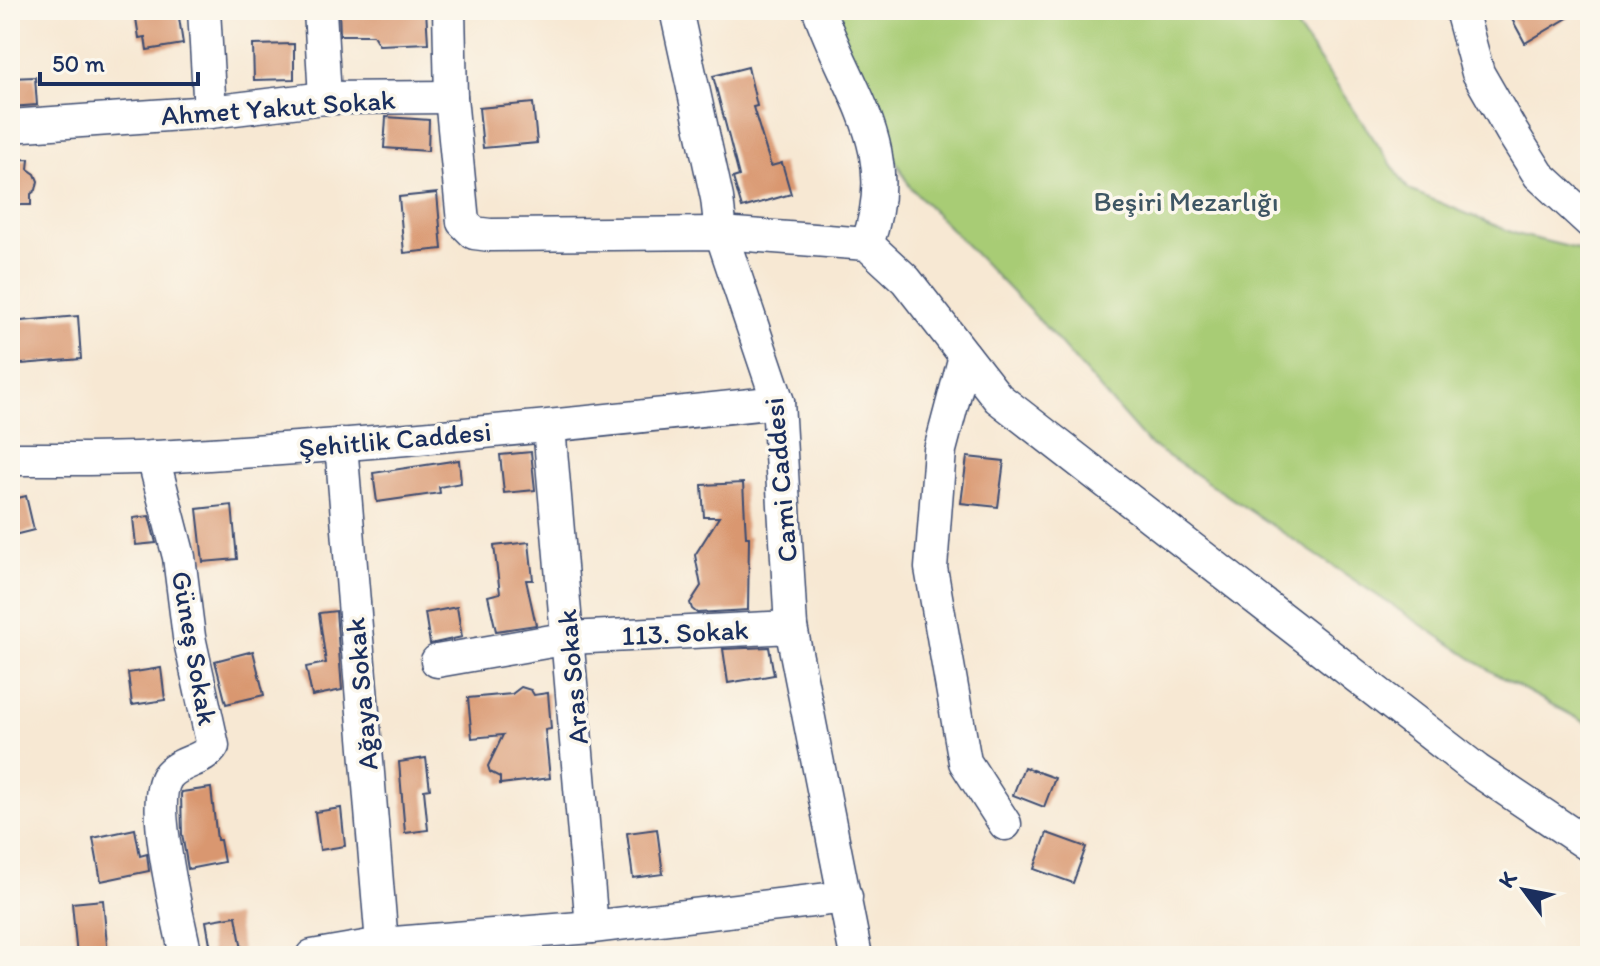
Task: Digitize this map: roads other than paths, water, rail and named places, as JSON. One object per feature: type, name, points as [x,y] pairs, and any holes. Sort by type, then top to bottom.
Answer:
[{"type":"street","points":[[204,10],[210,112]]},
{"type":"street","points":[[320,10],[325,98]]},
{"type":"street","points":[[449,10],[451,97],[463,222],[474,233],[721,233],[867,244],[906,280],[998,398],[1477,770],[1590,846]]},
{"type":"street","name":"Cami Caddesi","points":[[676,10],[714,184],[721,233],[778,402],[791,627],[856,956]]},
{"type":"street","points":[[819,10],[876,144],[879,194],[867,244]]},
{"type":"street","points":[[1461,10],[1478,73],[1512,132],[1539,175],[1590,222]]},
{"type":"street","name":"Ahmet Yakut Sokak","points":[[10,126],[210,112],[325,98],[451,97]]},
{"type":"street","points":[[965,356],[940,450],[931,568],[965,762],[1005,824]]},
{"type":"street","name":"Şehitlik Caddesi","points":[[10,459],[153,457],[341,444],[549,427],[778,402]]},
{"type":"street","name":"Aras Sokak","points":[[549,427],[592,927]]},
{"type":"street","name":"Ağaya Sokak","points":[[341,444],[382,944]]},
{"type":"street","name":"Güneş Sokak","points":[[153,457],[179,557],[189,637],[213,746],[209,753],[169,774],[160,792],[168,867],[186,956]]},
{"type":"street","name":"113. Sokak","points":[[437,661],[569,638],[791,627]]},
{"type":"street","points":[[312,956],[382,944],[592,927],[846,897]]},
{"type":"park label","name":"Beşiri Mezarlığı","points":[[1186,201]]}]
